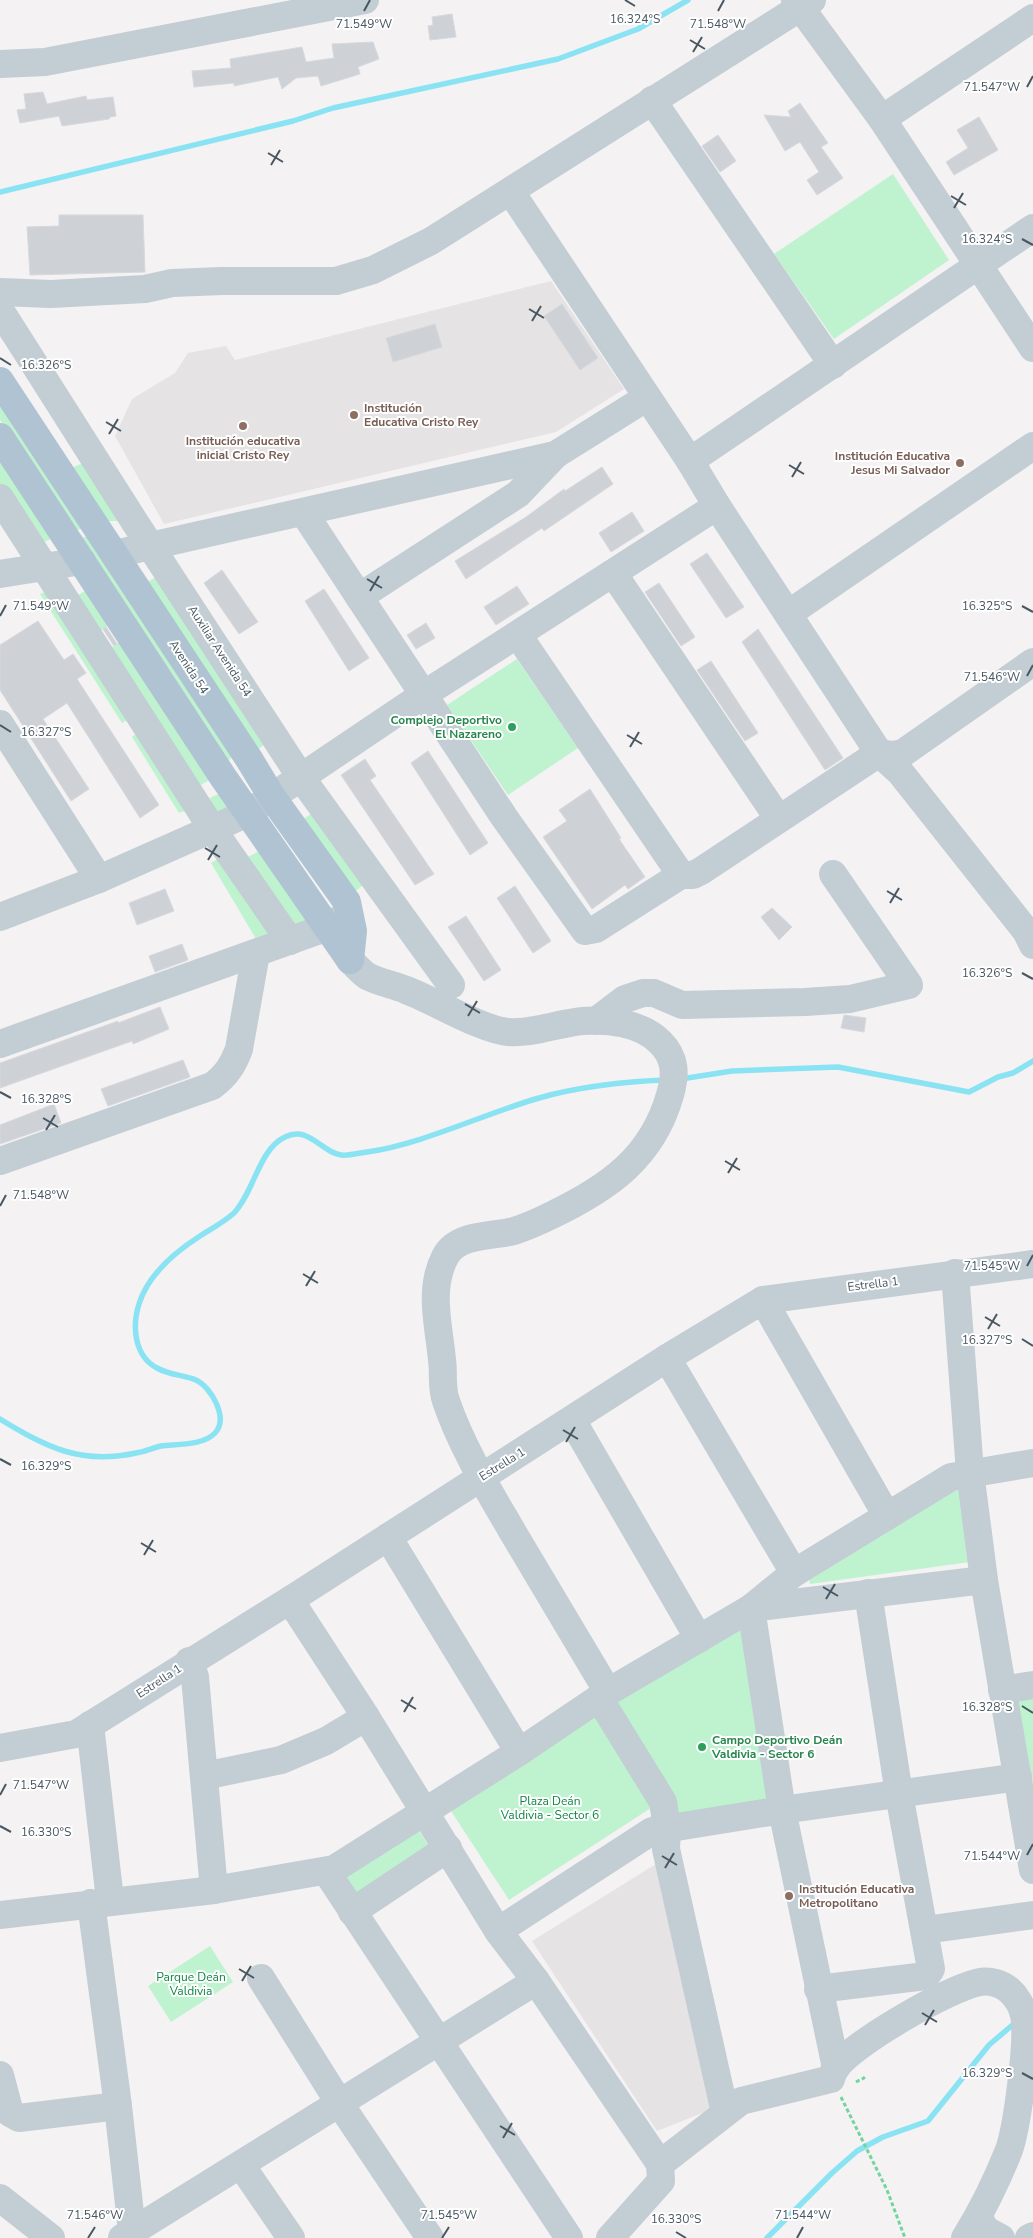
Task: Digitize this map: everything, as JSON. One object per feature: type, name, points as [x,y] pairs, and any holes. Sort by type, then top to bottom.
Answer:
[{"type":"main road","name":"Avenida 54","points":[[0,381],[272,797],[347,902],[339,920]]},
{"type":"main road","points":[[0,437],[248,813],[339,920],[350,960]]},
{"type":"street","points":[[0,64],[45,62],[365,0]]},
{"type":"street","points":[[0,292],[51,294],[145,289],[172,283],[222,281],[336,281],[373,270],[431,241],[511,192],[803,2],[1033,348]]},
{"type":"street","points":[[882,120],[1033,18]]},
{"type":"street","points":[[652,100],[833,365]]},
{"type":"street","points":[[511,192],[646,398],[690,461],[717,506],[879,753],[900,772],[1026,931],[1033,945]]},
{"type":"street","points":[[690,461],[1033,228]]},
{"type":"street","name":"Auxiliar Avenida 54","points":[[0,310],[300,776],[451,985]]},
{"type":"street","points":[[360,597],[518,494],[555,455],[646,398]]},
{"type":"street","points":[[788,614],[1033,446]]},
{"type":"street","points":[[114,554],[304,513],[555,455]]},
{"type":"street","points":[[0,498],[213,830],[290,941]]},
{"type":"street","points":[[0,916],[99,879],[248,813],[300,776],[423,695],[717,506]]},
{"type":"street","points":[[304,513],[504,817],[585,931],[596,929],[681,875],[693,875],[701,871],[778,818],[879,753],[893,755],[903,753],[1033,663]]},
{"type":"street","points":[[0,574],[82,561]]},
{"type":"street","points":[[613,573],[778,818]]},
{"type":"street","points":[[518,635],[681,875]]},
{"type":"street","points":[[0,724],[99,879]]},
{"type":"street","points":[[596,1021],[625,1000],[643,993],[654,993],[682,1005],[805,1002],[850,999],[910,985],[834,874]]},
{"type":"street","points":[[0,1044],[290,941],[339,920]]},
{"type":"street","points":[[0,1161],[212,1086],[222,1080],[239,1049],[256,953]]},
{"type":"street","points":[[350,960],[368,976],[419,995],[486,1027],[505,1032],[524,1032],[582,1021],[627,1024],[644,1030],[658,1039],[673,1060],[675,1080],[667,1106],[652,1139],[629,1168],[583,1199],[514,1231],[470,1239],[451,1248],[445,1256],[438,1277],[435,1310],[442,1360],[444,1397],[481,1477],[663,1802],[667,1827],[666,1849],[725,2113]]},
{"type":"street","name":"Estrella 1","points":[[0,1748],[76,1734],[290,1600],[667,1358],[763,1300],[1033,1264]]},
{"type":"street","points":[[956,1273],[970,1472],[984,1580],[1002,1690],[1030,1833],[1033,1870]]},
{"type":"street","points":[[763,1300],[887,1516]]},
{"type":"street","points":[[667,1358],[794,1573]]},
{"type":"street","points":[[572,1420],[698,1639]]},
{"type":"street","points":[[0,1915],[214,1890],[326,1872],[334,1869],[519,1752],[604,1695],[751,1608],[794,1573],[952,1477],[970,1472],[1033,1463]]},
{"type":"street","points":[[388,1537],[519,1752]]},
{"type":"street","points":[[751,1608],[984,1580]]},
{"type":"street","points":[[818,1989],[926,1976],[931,1969],[899,1794],[868,1593]]},
{"type":"street","points":[[290,1600],[366,1717],[498,1931],[536,1980],[660,2164],[661,2181],[610,2238]]},
{"type":"street","points":[[751,1608],[782,1810],[837,2079]]},
{"type":"street","points":[[190,1661],[195,1677],[214,1890]]},
{"type":"street","points":[[1002,1690],[1033,1685]]},
{"type":"street","points":[[204,1776],[281,1760],[326,1741],[366,1717]]},
{"type":"street","points":[[90,1725],[100,1902],[118,2106],[138,2233],[241,2165],[536,1980]]},
{"type":"street","points":[[498,1931],[652,1831],[667,1827],[782,1810],[1018,1777]]},
{"type":"street","points":[[352,1912],[448,1848]]},
{"type":"street","points":[[326,1872],[437,2042],[569,2238]]},
{"type":"street","points":[[925,1930],[1033,1915]]},
{"type":"street","points":[[261,1978],[340,2104],[430,2238]]},
{"type":"street","points":[[837,2079],[856,2050],[892,2024],[957,1990],[980,1982],[989,1982],[1008,1989],[1016,1997],[1024,2016],[1024,2047],[1014,2131],[1008,2150],[971,2228],[986,2230],[1001,2238]]},
{"type":"street","points":[[0,2076],[10,2114],[20,2118],[118,2106]]},
{"type":"street","points":[[660,2164],[740,2101],[837,2079]]},
{"type":"street","points":[[241,2165],[291,2238]]},
{"type":"street","points":[[0,2198],[50,2238]]},
{"type":"street","points":[[1029,2238],[1033,2236]]},
{"type":"path","points":[[837,2079],[850,2114],[887,2190],[905,2238]]},
{"type":"shaded area","name":"Institución Educativa Cristo Rey","points":[[551,281],[624,389],[556,432],[164,524],[115,436],[132,399],[175,373],[188,353],[226,346],[235,360]]},
{"type":"shaded area","points":[[656,1864],[710,2110],[657,2131],[532,1941]]},
{"type":"green space","points":[[893,174],[949,260],[834,339],[774,254]]},
{"type":"green space","points":[[0,398],[85,528],[73,531],[0,420]]},
{"type":"green space","points":[[0,455],[56,537],[39,544],[0,485]]},
{"type":"green space","points":[[86,462],[124,521],[105,521],[71,468]]},
{"type":"green space","points":[[90,535],[235,756],[225,762],[78,539]]},
{"type":"green space","points":[[159,575],[269,742],[255,751],[146,583]]},
{"type":"green space","points":[[89,588],[112,623],[97,633],[74,598]]},
{"type":"green space","points":[[45,592],[127,720],[122,723],[40,594]]},
{"type":"green space","points":[[123,640],[213,778],[197,787],[108,650]]},
{"type":"green space","points":[[517,659],[578,748],[508,795],[447,705]]},
{"type":"green space","points":[[136,734],[187,810],[179,813],[132,737]]},
{"type":"green space","points":[[222,792],[231,807],[220,816],[206,800]]},
{"type":"green space","points":[[316,811],[367,882],[353,893],[300,821]]},
{"type":"green space","points":[[261,850],[310,916],[298,931],[244,859]]},
{"type":"green space","points":[[219,858],[270,934],[256,939],[211,863]]},
{"type":"green space","points":[[958,1488],[970,1562],[810,1584],[809,1580]]},
{"type":"green space","name":"Campo Deportivo Deán Valdivia - Sector 6","points":[[744,1624],[771,1801],[675,1816],[615,1700]]},
{"type":"green space","points":[[1033,1693],[1033,1792],[1012,1696]]},
{"type":"green space","name":"Plaza Deán Valdivia - Sector 6","points":[[596,1713],[654,1806],[509,1900],[449,1808]]},
{"type":"green space","points":[[418,1829],[430,1848],[351,1898],[339,1878]]},
{"type":"green space","name":"Parque Deán Valdivia","points":[[210,1946],[233,1982],[171,2022],[148,1986]]},
{"type":"building","points":[[452,14],[456,37],[430,40],[428,26],[433,25],[432,17]]},
{"type":"building","points":[[373,42],[379,59],[358,67],[360,74],[321,86],[318,76],[296,78],[282,89],[278,77],[234,86],[234,83],[194,87],[192,71],[231,68],[230,59],[302,47],[306,62],[334,58],[332,44]]},
{"type":"building","points":[[43,92],[47,104],[86,96],[87,100],[113,97],[116,116],[109,119],[62,126],[59,116],[20,123],[17,110],[26,109],[24,94]]},
{"type":"building","points":[[800,103],[828,143],[821,147],[843,178],[817,195],[807,180],[819,172],[800,142],[785,151],[764,115],[791,117],[788,111]]},
{"type":"building","points":[[979,117],[998,150],[954,175],[946,162],[968,148],[957,130]]},
{"type":"building","points":[[718,135],[736,161],[720,172],[702,146]]},
{"type":"building","points":[[59,215],[143,215],[145,272],[30,275],[27,227],[59,226]]},
{"type":"building","points":[[562,304],[598,358],[580,370],[544,316]]},
{"type":"building","points":[[435,324],[442,347],[393,362],[386,338]]},
{"type":"building","points":[[602,467],[613,484],[544,531],[542,528],[466,579],[455,561],[526,517],[564,489],[565,491]]},
{"type":"building","points":[[632,512],[644,531],[611,552],[599,533]]},
{"type":"building","points":[[707,553],[744,607],[726,618],[690,564]]},
{"type":"building","points":[[222,570],[258,622],[239,634],[204,583]]},
{"type":"building","points":[[659,583],[695,637],[681,646],[645,592]]},
{"type":"building","points":[[517,586],[529,604],[496,625],[484,607]]},
{"type":"building","points":[[324,589],[369,658],[349,671],[305,601]]},
{"type":"building","points":[[38,621],[64,660],[73,654],[86,673],[77,679],[159,805],[140,818],[67,703],[43,719],[89,789],[71,801],[0,690],[0,645]]},
{"type":"building","points":[[426,623],[435,638],[416,649],[407,635]]},
{"type":"building","points":[[106,627],[117,644],[114,646],[103,629]]},
{"type":"building","points":[[758,629],[843,758],[825,770],[742,642]]},
{"type":"building","points":[[711,661],[758,733],[745,741],[697,670]]},
{"type":"building","points":[[428,751],[488,843],[470,855],[411,763]]},
{"type":"building","points":[[365,759],[376,776],[370,780],[434,874],[415,885],[341,775]]},
{"type":"building","points":[[590,789],[621,838],[619,839],[645,877],[628,889],[625,885],[592,909],[543,837],[567,821],[559,810]]},
{"type":"building","points":[[515,886],[551,941],[533,953],[497,898]]},
{"type":"building","points":[[165,889],[174,911],[137,925],[129,903]]},
{"type":"building","points":[[772,908],[792,927],[779,940],[761,917]]},
{"type":"building","points":[[466,916],[501,970],[484,981],[448,927]]},
{"type":"building","points":[[182,944],[188,960],[155,972],[149,956]]},
{"type":"building","points":[[160,1007],[169,1029],[133,1044],[132,1041],[0,1088],[0,1063]]},
{"type":"building","points":[[844,1015],[866,1018],[864,1032],[841,1028]]},
{"type":"building","points":[[183,1060],[190,1077],[108,1106],[101,1089]]},
{"type":"building","points":[[54,1104],[61,1123],[0,1144],[0,1125]]},
{"type":"waterway","points":[[0,192],[293,121],[333,108],[558,59],[638,29],[688,0]]},
{"type":"waterway","points":[[681,1079],[732,1071],[838,1067],[969,1092],[998,1077],[1013,1073],[1033,1061]]},
{"type":"waterway","points":[[0,1419],[48,1445],[80,1455],[98,1457],[116,1456],[161,1446],[197,1442],[215,1433],[219,1427],[219,1411],[207,1389],[196,1380],[157,1368],[149,1363],[139,1348],[136,1331],[139,1304],[149,1283],[172,1257],[234,1213],[247,1194],[269,1151],[285,1137],[301,1134],[334,1153],[351,1155],[388,1148],[431,1136],[554,1094],[602,1085],[667,1080]]},
{"type":"waterway","points":[[767,2238],[832,2173],[857,2151],[883,2137],[928,2121],[989,2045],[1016,2022]]},
{"type":"place","name":"Institución Educativa Cristo Rey","points":[[354,415]]},
{"type":"place","name":"Institución educativa inicial Cristo Rey","points":[[243,426]]},
{"type":"place","name":"Institución Educativa Jesus Mi Salvador","points":[[960,463]]},
{"type":"place","name":"Complejo Deportivo El Nazareno","points":[[512,727]]},
{"type":"place","name":"Campo Deportivo Deán Valdivia - Sector 6","points":[[702,1747]]},
{"type":"place","name":"Institución Educativa Metropolitano","points":[[789,1896]]}]
